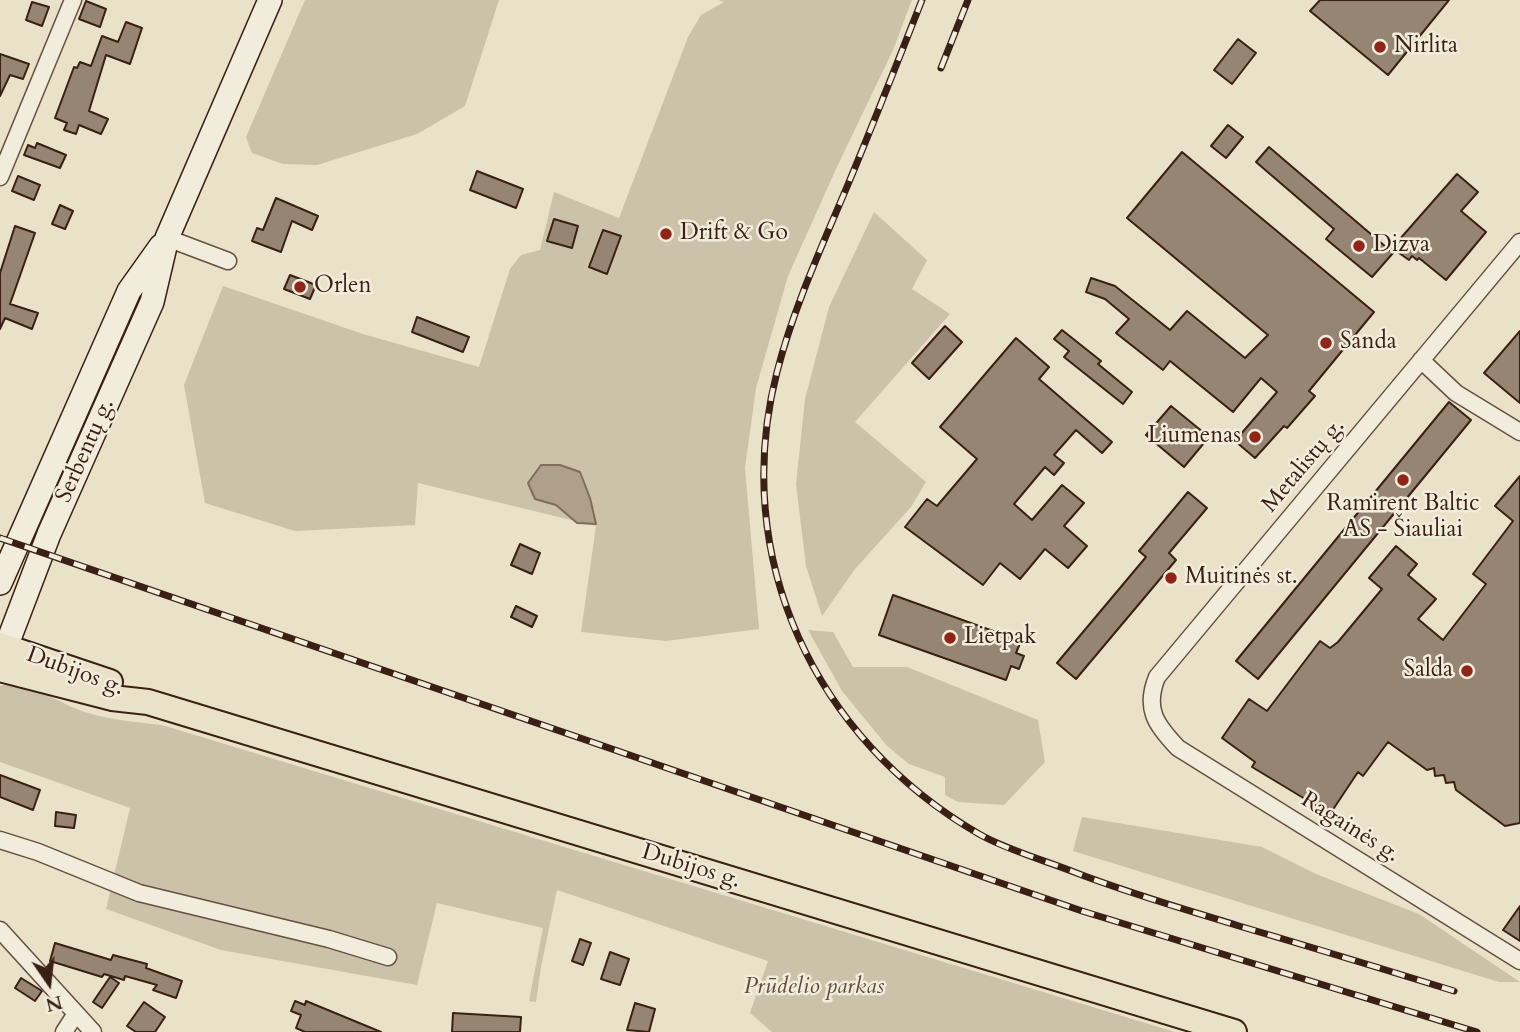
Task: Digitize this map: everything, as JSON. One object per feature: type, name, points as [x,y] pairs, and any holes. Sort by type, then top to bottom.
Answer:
[{"type":"main road","name":"Serbentų g.","points":[[2,656],[49,534],[152,302],[167,238],[270,0]]},
{"type":"main road","name":"Serbentų g.","points":[[0,583],[129,291],[167,238]]},
{"type":"main road","name":"Dubijos g.","points":[[2,656],[119,685],[148,702],[1234,1032]]},
{"type":"street","points":[[0,177],[5,150],[73,0]]},
{"type":"street","points":[[167,238],[228,261]]},
{"type":"street","name":"Metalistų g.","points":[[1160,730],[1153,715],[1151,698],[1157,677],[1520,242]]},
{"type":"street","points":[[1421,360],[1455,393],[1520,432]]},
{"type":"street","name":"Ragainės g.","points":[[1160,730],[1178,748],[1520,961]]},
{"type":"street","points":[[0,840],[38,852],[139,893],[329,939],[388,957]]},
{"type":"street","points":[[0,930],[93,1032]]},
{"type":"street","points":[[64,1032],[75,1015]]},
{"type":"green space","points":[[305,0],[499,0],[465,106],[417,134],[317,165],[283,164],[252,153],[246,137]]},
{"type":"green space","points":[[718,0],[912,0],[893,50],[788,276],[756,388],[745,468],[759,629],[666,641],[581,632],[596,526],[418,483],[415,525],[295,531],[205,503],[184,385],[223,286],[363,334],[479,367],[510,269],[521,255],[540,250],[554,192],[619,218],[688,37],[701,15],[724,2]]},
{"type":"green space","points":[[874,212],[927,260],[912,289],[950,314],[855,422],[926,482],[911,507],[855,569],[822,616],[806,566],[796,484],[805,399],[829,307]]},
{"type":"green space","points":[[808,630],[833,632],[853,667],[907,667],[1038,720],[1045,762],[1004,805],[958,802],[945,795],[945,777],[909,764],[887,746],[842,691]]},
{"type":"green space","name":"Prūdelio parkas","points":[[11,683],[30,688],[92,714],[162,725],[1175,1032],[772,1032],[750,1013],[768,961],[557,890],[536,1002],[529,1001],[543,928],[437,903],[417,985],[221,950],[106,909],[130,808],[0,762],[0,686]]},
{"type":"green space","points":[[1082,817],[1262,847],[1316,874],[1419,914],[1520,982],[1499,982],[1073,851]]},
{"type":"shaded area","points":[[541,465],[560,465],[580,472],[596,524],[577,523],[556,505],[535,499],[528,483]]},
{"type":"building","points":[[1320,0],[1449,0],[1388,75],[1310,11]]},
{"type":"building","points":[[86,1],[106,9],[100,27],[79,19]]},
{"type":"building","points":[[32,2],[49,7],[42,26],[26,20]]},
{"type":"building","points":[[126,22],[142,28],[130,64],[106,55],[89,111],[108,119],[101,134],[79,125],[76,134],[64,130],[67,123],[55,118],[74,67],[77,68],[80,62],[91,66],[102,36],[118,42]]},
{"type":"building","points":[[1238,39],[1256,53],[1232,84],[1214,70]]},
{"type":"building","points":[[0,54],[29,64],[23,79],[10,75],[0,96]]},
{"type":"building","points":[[1228,125],[1243,137],[1226,158],[1211,146]]},
{"type":"building","points":[[37,143],[66,155],[60,168],[24,155],[28,145],[35,148]]},
{"type":"building","points":[[1269,147],[1393,253],[1372,277],[1326,239],[1334,229],[1256,162]]},
{"type":"building","points":[[1182,152],[1374,312],[1309,391],[1315,396],[1287,428],[1284,426],[1255,458],[1235,441],[1277,392],[1261,378],[1233,412],[1170,361],[1163,370],[1116,333],[1129,319],[1105,299],[1086,292],[1091,278],[1115,286],[1170,330],[1187,311],[1245,358],[1268,335],[1127,218]]},
{"type":"building","points":[[477,171],[523,189],[516,208],[470,190]]},
{"type":"building","points":[[1457,174],[1478,192],[1461,211],[1486,232],[1446,280],[1419,258],[1417,260],[1412,256],[1409,260],[1392,248]]},
{"type":"building","points":[[18,176],[40,185],[34,200],[12,191]]},
{"type":"building","points":[[276,198],[318,216],[312,230],[292,221],[281,252],[252,241],[257,228],[263,230]]},
{"type":"building","points":[[60,205],[73,211],[65,229],[52,224]]},
{"type":"building","points":[[554,219],[578,226],[572,248],[547,241]]},
{"type":"building","points":[[15,226],[35,233],[10,304],[38,313],[32,329],[5,318],[0,329],[0,273]]},
{"type":"building","points":[[603,230],[621,236],[607,274],[589,267]]},
{"type":"building","name":"Orlen","points":[[290,275],[316,285],[310,299],[284,289]]},
{"type":"building","points":[[417,317],[469,337],[463,352],[412,332]]},
{"type":"building","points":[[945,326],[962,342],[929,379],[912,363]]},
{"type":"building","points":[[1062,330],[1101,361],[1098,364],[1132,392],[1123,404],[1064,357],[1069,351],[1054,339]]},
{"type":"building","points":[[1520,331],[1520,403],[1484,373]]},
{"type":"building","points":[[1016,338],[1049,367],[1039,379],[1112,442],[1102,453],[1076,430],[1054,455],[1064,463],[1054,475],[1045,467],[1014,504],[1032,520],[1062,485],[1084,503],[1064,526],[1087,546],[1068,568],[1045,549],[1020,579],[1000,563],[983,585],[905,527],[927,499],[937,506],[977,459],[940,427]]},
{"type":"building","points":[[1449,402],[1471,420],[1258,679],[1236,661]]},
{"type":"building","points":[[1171,406],[1209,437],[1184,467],[1146,435]]},
{"type":"building","name":"Salda","points":[[1520,476],[1520,823],[1505,826],[1456,790],[1454,782],[1446,783],[1444,775],[1435,776],[1434,768],[1427,770],[1388,742],[1363,776],[1358,772],[1330,814],[1252,767],[1255,762],[1222,738],[1249,699],[1267,711],[1320,641],[1330,648],[1338,642],[1382,589],[1369,578],[1396,546],[1417,564],[1408,575],[1436,599],[1418,619],[1443,640],[1486,584],[1473,574],[1513,521],[1495,506]]},
{"type":"building","points":[[1188,492],[1207,508],[1169,553],[1176,560],[1076,679],[1057,663],[1146,557],[1139,551]]},
{"type":"building","points":[[520,544],[540,553],[532,574],[511,565]]},
{"type":"building","name":"Lietpak","points":[[893,595],[1021,641],[1016,653],[1024,656],[1019,669],[1011,666],[1006,680],[879,635]]},
{"type":"building","points":[[516,606],[537,616],[532,627],[511,617]]},
{"type":"building","points":[[0,775],[40,790],[33,810],[0,797]]},
{"type":"building","points":[[56,812],[76,815],[74,828],[55,826]]},
{"type":"building","points":[[1520,906],[1520,941],[1503,930]]},
{"type":"building","points":[[580,939],[591,943],[583,965],[572,961]]},
{"type":"building","points":[[55,943],[111,960],[113,955],[147,964],[146,968],[182,981],[176,998],[153,990],[157,985],[125,976],[124,980],[104,974],[102,977],[50,961]]},
{"type":"building","points":[[610,952],[629,959],[620,985],[601,979]]},
{"type":"building","points":[[110,977],[119,983],[102,1008],[93,1002]]},
{"type":"building","points":[[21,978],[42,991],[35,1001],[15,988]]},
{"type":"building","points":[[295,1001],[305,1005],[306,1001],[381,1032],[305,1032],[296,1028],[301,1015],[291,1011]]},
{"type":"building","points":[[144,1002],[165,1017],[155,1032],[136,1032],[127,1026]]},
{"type":"building","points":[[635,1003],[655,1009],[649,1032],[627,1030]]},
{"type":"building","points":[[453,1013],[521,1017],[520,1032],[452,1032]]},
{"type":"railway","points":[[922,0],[792,323],[777,372],[765,441],[765,509],[777,575],[799,637],[830,695],[872,748],[921,795],[990,840],[1135,894],[1454,991]]},
{"type":"railway","points":[[941,68],[968,0]]},
{"type":"railway","points":[[0,538],[1082,911],[1477,1032]]},
{"type":"place","name":"Nirlita","points":[[1380,47]]},
{"type":"place","name":"Drift & Go","points":[[666,234]]},
{"type":"place","name":"Dizva","points":[[1359,246]]},
{"type":"place","name":"Orlen","points":[[300,287]]},
{"type":"place","name":"Sanda","points":[[1326,343]]},
{"type":"place","name":"Liumenas","points":[[1255,437]]},
{"type":"place","name":"Ramirent Baltic AS - Šiauliai","points":[[1403,480]]},
{"type":"place","name":"Muitinės st.","points":[[1171,578]]},
{"type":"place","name":"Lietpak","points":[[950,638]]},
{"type":"place","name":"Salda","points":[[1467,671]]}]
